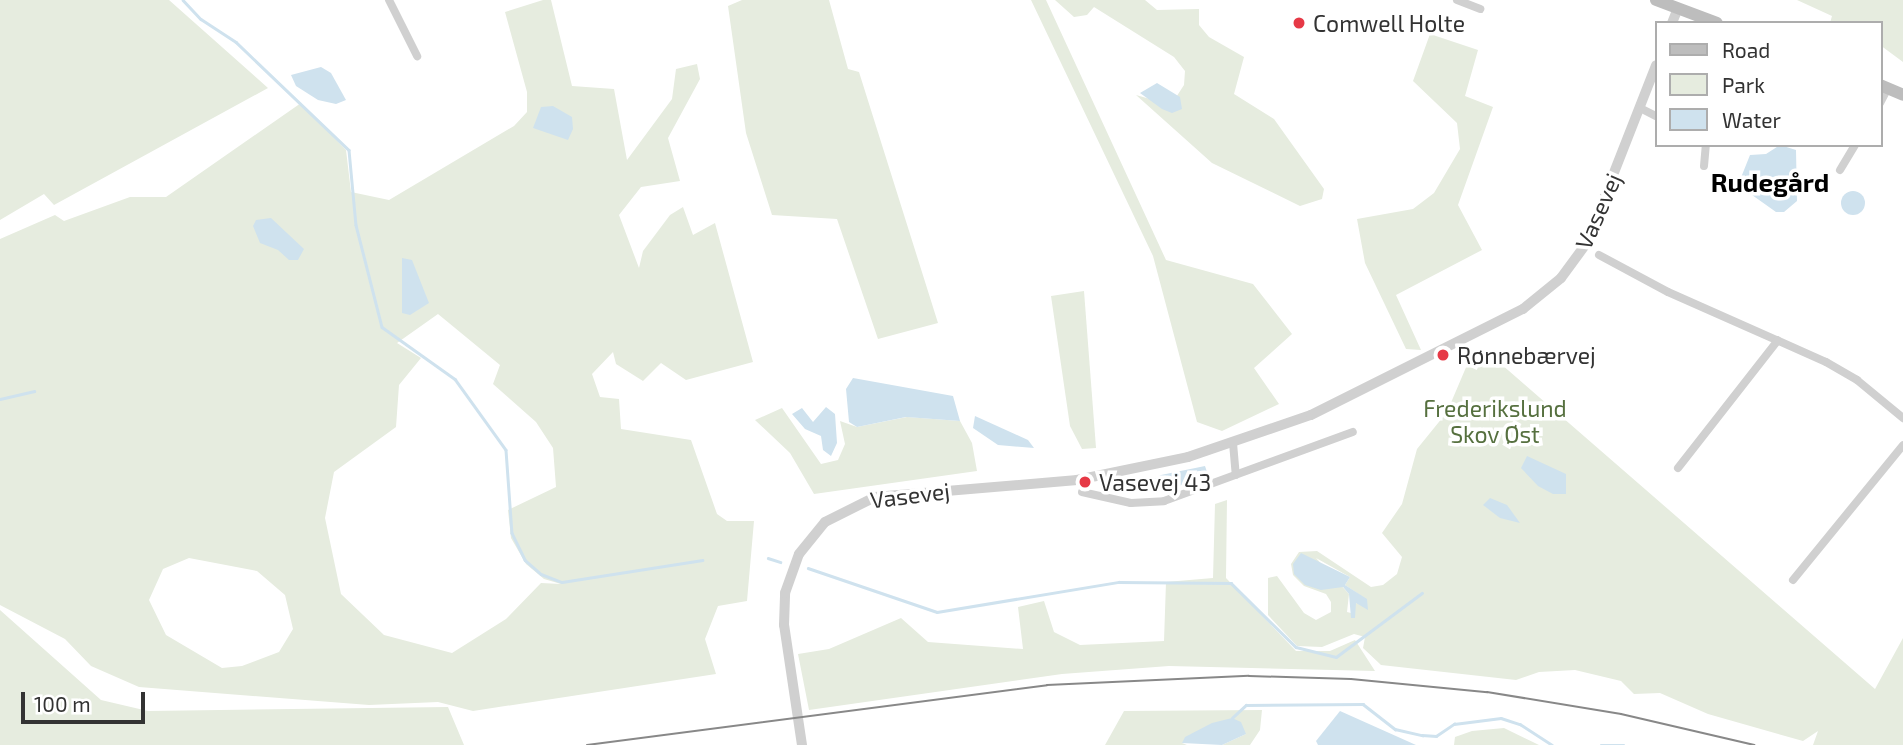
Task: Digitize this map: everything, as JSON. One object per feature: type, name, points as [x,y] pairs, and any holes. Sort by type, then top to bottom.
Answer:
[{"type":"main road","points":[[1656,0],[1712,21]]},
{"type":"main road","points":[[1884,87],[1903,95]]},
{"type":"street","points":[[389,0],[416,56]]},
{"type":"street","points":[[1457,0],[1480,9]]},
{"type":"street","points":[[1673,21],[1678,8]]},
{"type":"street","name":"Vasevej","points":[[802,745],[784,625],[785,593],[802,548],[836,513],[888,495],[1077,480],[1233,443],[1354,395],[1538,299],[1586,244],[1654,70]]},
{"type":"street","points":[[1640,108],[1654,115]]},
{"type":"street","points":[[1704,166],[1706,147]]},
{"type":"street","points":[[1840,170],[1854,147]]},
{"type":"street","points":[[1599,255],[1668,292],[1857,380],[1903,418]]},
{"type":"street","points":[[1678,468],[1778,341]]},
{"type":"street","points":[[1082,492],[1146,504],[1236,475],[1353,432]]},
{"type":"street","points":[[1233,443],[1236,475]]},
{"type":"street","points":[[1793,580],[1903,445]]},
{"type":"green space","points":[[0,0],[169,0],[268,88],[54,205],[44,194],[0,220]]},
{"type":"green space","points":[[551,0],[572,86],[614,89],[627,160],[672,99],[676,69],[697,64],[700,79],[668,138],[680,181],[641,187],[619,215],[639,268],[643,251],[670,215],[683,207],[693,235],[715,223],[753,362],[686,380],[661,363],[643,381],[616,364],[613,352],[592,374],[600,397],[619,399],[621,429],[691,440],[717,514],[727,521],[754,521],[747,601],[718,606],[705,639],[716,674],[473,711],[438,702],[369,705],[139,687],[91,666],[65,639],[0,605],[0,239],[55,215],[64,221],[130,197],[166,197],[301,103],[346,150],[351,192],[389,200],[514,126],[527,112],[527,92],[505,12]],"holes":[[[438,314],[500,365],[493,384],[536,422],[553,448],[556,487],[508,510],[511,538],[526,564],[544,579],[561,584],[541,583],[506,619],[452,653],[384,635],[341,594],[325,518],[334,472],[396,427],[399,385],[421,358],[397,343]],[[189,558],[257,571],[285,595],[293,629],[279,652],[242,666],[222,668],[166,635],[149,600],[163,569]]]},
{"type":"green space","points":[[742,0],[829,0],[848,69],[859,72],[938,323],[878,339],[837,219],[772,215],[746,133],[728,6]]},
{"type":"green space","points":[[1031,0],[1046,0],[1166,260],[1253,284],[1292,334],[1254,368],[1279,404],[1222,431],[1197,422],[1153,256]]},
{"type":"green space","points":[[1055,0],[1145,0],[1157,10],[1199,9],[1199,25],[1209,37],[1244,57],[1234,94],[1274,119],[1324,189],[1322,199],[1300,206],[1212,163],[1136,95],[1171,105],[1184,85],[1185,71],[1174,57],[1094,7],[1087,15],[1074,17]]},
{"type":"green space","points":[[1797,0],[1903,0],[1903,62],[1882,46],[1882,21],[1831,21],[1832,16]]},
{"type":"green space","points":[[1430,34],[1478,50],[1465,96],[1493,107],[1458,205],[1482,250],[1396,295],[1421,350],[1406,349],[1365,263],[1357,219],[1413,209],[1434,193],[1460,149],[1457,123],[1413,81]]},
{"type":"green space","points":[[1084,291],[1096,448],[1082,449],[1070,426],[1051,296]]},
{"type":"green space","name":"Frederikslund Skov Øst","points":[[1493,357],[1875,689],[1903,638],[1903,745],[1813,745],[1818,731],[1803,741],[1708,714],[1660,693],[1634,694],[1621,681],[1575,670],[1539,672],[1516,680],[1381,665],[1363,648],[1365,637],[1354,634],[1322,647],[1297,646],[1268,615],[1268,578],[1277,576],[1304,613],[1316,620],[1331,612],[1331,602],[1326,594],[1304,586],[1293,575],[1291,564],[1299,552],[1317,551],[1371,587],[1383,585],[1397,574],[1402,557],[1382,533],[1402,504],[1417,449],[1447,412],[1467,365]],"holes":[[[1316,558],[1350,577],[1345,585],[1360,595],[1360,602],[1354,604],[1355,614],[1347,612],[1349,594]]]},
{"type":"green space","points":[[782,408],[821,464],[838,460],[845,444],[840,421],[857,427],[907,417],[960,421],[972,443],[977,471],[814,494],[790,453],[755,420]]},
{"type":"green space","points":[[1227,500],[1226,578],[1296,651],[1330,651],[1355,640],[1375,671],[1169,666],[1062,674],[809,710],[798,654],[829,649],[901,618],[928,642],[1023,649],[1018,607],[1044,601],[1054,632],[1080,645],[1164,641],[1166,582],[1213,578],[1215,504]]},
{"type":"green space","points":[[0,610],[101,700],[148,711],[448,707],[464,745],[0,745]]},
{"type":"green space","points":[[1262,710],[1260,730],[1250,745],[1222,745],[1246,734],[1182,743],[1187,745],[1105,745],[1124,711]]},
{"type":"green space","points":[[1504,728],[1539,745],[1454,745],[1455,737],[1472,731]]},
{"type":"water","points":[[321,67],[331,73],[346,100],[336,104],[318,100],[296,86],[291,75]]},
{"type":"water","points":[[1157,83],[1180,97],[1182,109],[1172,113],[1140,93]]},
{"type":"water","points":[[553,106],[572,117],[573,129],[568,140],[533,128],[541,107]]},
{"type":"water","points":[[1777,147],[1796,150],[1797,201],[1784,212],[1776,212],[1745,190],[1740,180],[1750,155],[1766,154]]},
{"type":"water","points":[[1853,191],[1862,194],[1865,203],[1862,212],[1853,215],[1844,212],[1841,203],[1844,194]]},
{"type":"water","points":[[271,218],[304,249],[298,260],[289,260],[278,250],[260,243],[253,226],[256,220]]},
{"type":"water","points":[[402,258],[412,260],[429,303],[410,315],[402,313]]},
{"type":"water","points":[[853,378],[953,396],[960,421],[906,417],[857,427],[849,422],[846,389]]},
{"type":"water","points":[[826,407],[835,414],[837,443],[831,456],[823,450],[821,436],[805,429],[792,414],[802,408],[813,422]]},
{"type":"water","points":[[975,416],[1028,440],[1034,448],[998,445],[973,428]]},
{"type":"water","points":[[1527,456],[1566,474],[1566,494],[1553,494],[1538,486],[1521,468]]},
{"type":"water","points":[[1205,466],[1207,472],[1194,480],[1169,490],[1156,487],[1154,479],[1161,475]]},
{"type":"water","points":[[1490,498],[1507,505],[1520,523],[1500,518],[1483,505]]},
{"type":"water","points":[[1301,553],[1350,577],[1345,585],[1367,599],[1368,610],[1356,603],[1355,618],[1351,618],[1349,594],[1343,587],[1321,590],[1305,585],[1294,574],[1293,564]]},
{"type":"water","points":[[1340,711],[1416,745],[1318,745],[1316,741]]},
{"type":"water","points":[[1232,718],[1241,722],[1246,734],[1222,745],[1182,743],[1185,737],[1212,723]]},
{"type":"waterway","points":[[183,0],[201,19],[236,42],[349,150],[356,225],[382,327],[455,379],[506,450],[512,533],[525,560],[541,574],[562,582],[702,560]]},
{"type":"waterway","points":[[0,399],[34,391]]},
{"type":"waterway","points":[[768,558],[780,562]]},
{"type":"waterway","points":[[808,568],[937,612],[1119,582],[1231,583],[1296,647],[1336,657],[1422,593]]},
{"type":"waterway","points":[[1232,718],[1246,705],[1363,704],[1395,729],[1422,735],[1436,736],[1454,724],[1501,718],[1520,724],[1552,745]]},
{"type":"waterway","points":[[1601,745],[1624,745]]},
{"type":"tram line","points":[[587,745],[1047,685],[1249,676],[1351,679],[1487,692],[1621,714],[1754,745]]},
{"type":"place","name":"Comwell Holte","points":[[1299,23]]},
{"type":"place","name":"Rønnebærvej","points":[[1443,355]]},
{"type":"place","name":"Vasevej 43","points":[[1085,482]]},
{"type":"district","name":"Rudegård","points":[[1770,182]]}]
